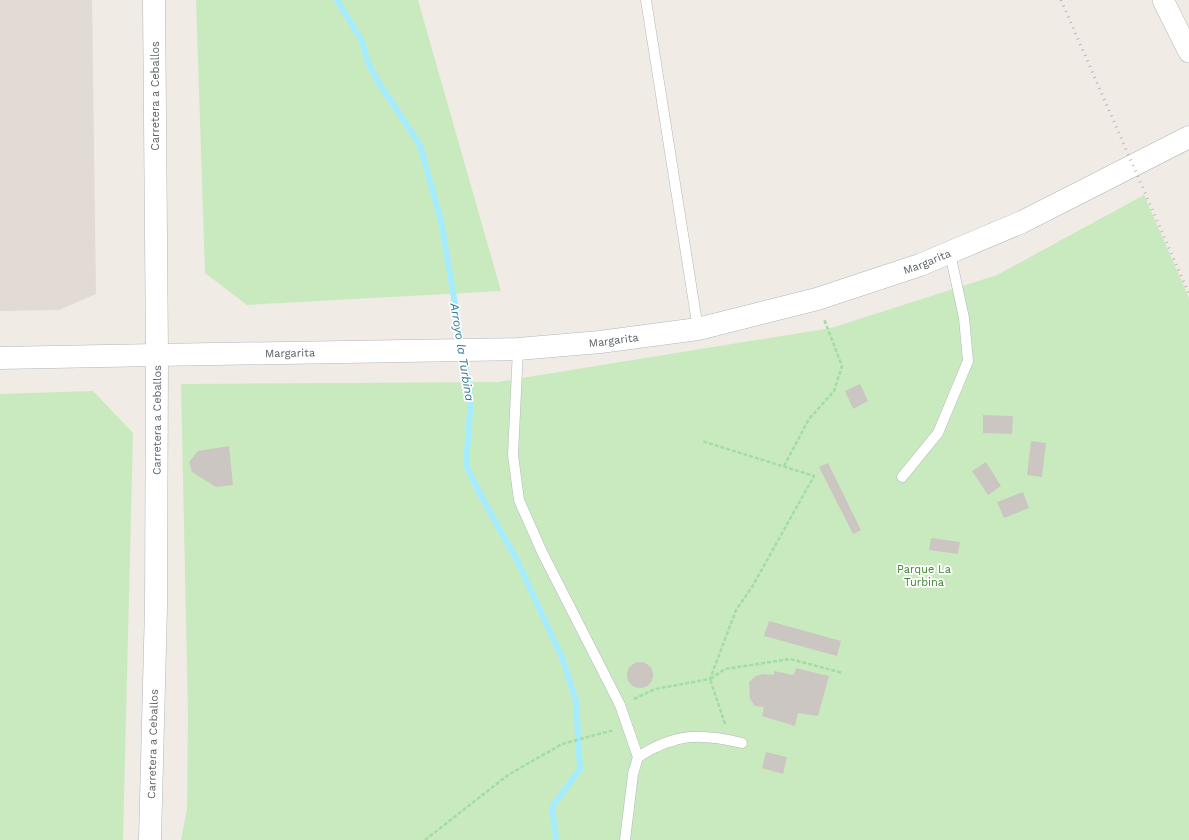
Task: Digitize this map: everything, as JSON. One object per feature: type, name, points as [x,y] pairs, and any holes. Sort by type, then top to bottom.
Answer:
[{"type":"main road","name":"Carretera a Ceballos","points":[[150,840],[156,607],[157,355],[154,0]]},
{"type":"main road","name":"Margarita","points":[[0,358],[518,350],[600,342],[698,329],[817,299],[920,265],[1022,222],[1189,137]]},
{"type":"street","points":[[1163,0],[1189,52]]},
{"type":"lane","points":[[646,0],[698,329]]},
{"type":"lane","points":[[902,477],[938,433],[968,361],[964,318],[950,252]]},
{"type":"lane","points":[[518,350],[513,455],[519,500],[542,552],[620,705],[638,758],[633,774],[625,840]]},
{"type":"lane","points":[[638,758],[670,740],[700,737],[718,738],[742,743]]},
{"type":"path","points":[[784,466],[808,419],[834,391],[842,366],[817,299]]},
{"type":"path","points":[[702,442],[814,476],[752,587],[736,610],[710,679],[725,724]]},
{"type":"path","points":[[620,705],[655,689],[710,679],[725,669],[790,659],[843,673]]},
{"type":"path","points":[[425,840],[508,775],[562,744],[603,733]]},
{"type":"shaded area","points":[[0,0],[92,0],[96,294],[59,310],[0,311]]},
{"type":"green space","points":[[196,0],[418,0],[501,291],[247,305],[205,273]]},
{"type":"green space","name":"Parque La Turbina","points":[[1144,195],[1189,298],[1189,840],[181,840],[187,809],[188,715],[181,384],[497,382],[831,328],[997,275]]},
{"type":"green space","points":[[93,391],[133,433],[123,840],[0,840],[0,394]]},
{"type":"building","points":[[860,384],[868,401],[853,409],[845,391]]},
{"type":"building","points":[[983,415],[1013,416],[1012,434],[983,433]]},
{"type":"building","points":[[1031,441],[1046,443],[1042,477],[1027,475]]},
{"type":"building","points":[[229,446],[233,485],[216,487],[192,472],[189,462],[198,451]]},
{"type":"building","points":[[986,462],[1001,486],[988,495],[972,471]]},
{"type":"building","points":[[828,463],[861,530],[853,534],[819,467]]},
{"type":"building","points":[[1023,492],[1029,508],[1004,518],[997,502]]},
{"type":"building","points":[[931,538],[960,542],[958,554],[929,550]]},
{"type":"building","points":[[769,621],[841,641],[837,656],[764,636]]},
{"type":"building","points":[[640,662],[649,666],[653,675],[649,684],[640,688],[631,684],[627,675],[631,666]]},
{"type":"building","points":[[796,668],[829,676],[818,716],[798,713],[795,726],[762,716],[764,707],[755,706],[750,699],[749,682],[756,676],[763,674],[774,675],[774,671],[794,675]]},
{"type":"building","points":[[766,752],[787,757],[783,774],[762,768]]},
{"type":"waterway","name":"Arroyo la Turbina","points":[[337,0],[362,41],[367,60],[377,80],[420,145],[441,221],[471,399],[466,465],[480,494],[517,560],[563,660],[576,701],[580,769],[552,807],[556,840]]},
{"type":"railway","points":[[1061,0],[1189,294]]}]
